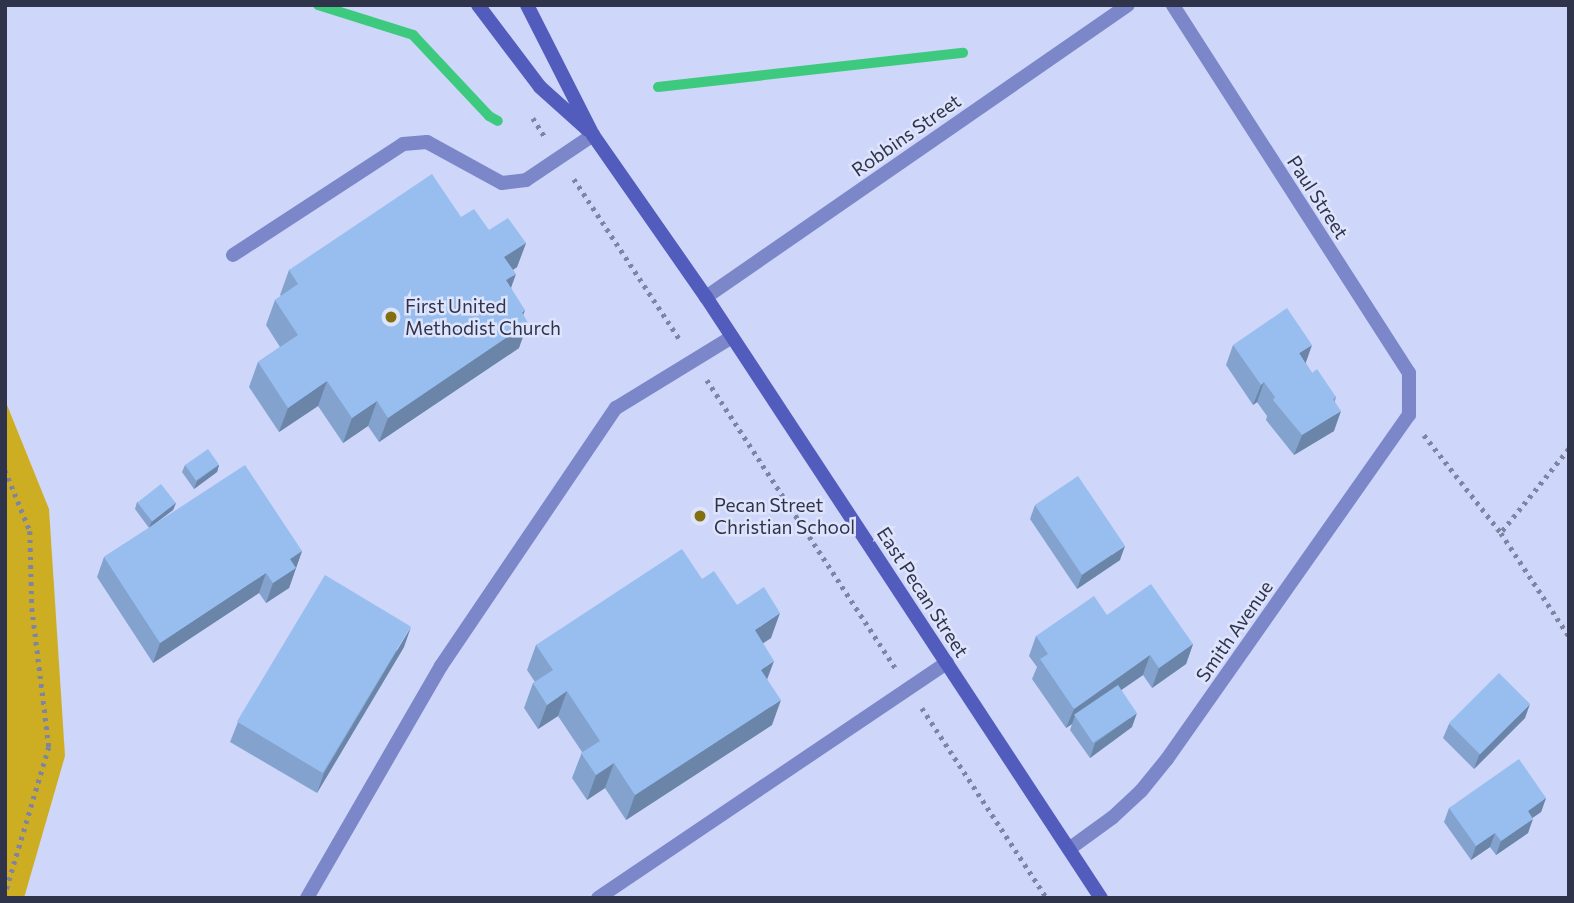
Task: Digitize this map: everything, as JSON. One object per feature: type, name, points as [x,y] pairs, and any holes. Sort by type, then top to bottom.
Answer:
[{"type":"main road","name":"East Pecan Street","points":[[478,5],[540,87],[593,135]]},
{"type":"main road","name":"East Pecan Street","points":[[527,5],[593,135],[732,337],[1101,898]]},
{"type":"street","name":"Robbins Street","points":[[705,297],[1128,5]]},
{"type":"street","name":"Paul Street","points":[[1173,5],[1409,373],[1409,415]]},
{"type":"street","points":[[233,255],[402,144],[427,142],[502,183],[526,180],[593,135]]},
{"type":"street","points":[[306,898],[441,666],[616,408],[732,337]]},
{"type":"street","name":"Smith Avenue","points":[[1069,849],[1113,817],[1141,791],[1167,758],[1409,415]]},
{"type":"street","points":[[597,898],[947,663]]},
{"type":"path","points":[[530,114],[1047,898]]},
{"type":"path","points":[[1409,415],[1501,533],[1569,636]]},
{"type":"path","points":[[1501,533],[1569,449]]},
{"type":"path","points":[[5,470],[30,531],[32,608],[49,747],[5,895]]},
{"type":"shaded area","points":[[5,400],[49,509],[65,756],[24,898],[5,898]]},
{"type":"building","name":"First United Methodist Church","points":[[432,174],[461,217],[474,209],[489,230],[508,218],[526,243],[504,257],[516,274],[506,280],[525,310],[522,312],[528,323],[388,418],[377,401],[352,418],[327,381],[288,408],[258,362],[298,335],[275,300],[298,284],[289,270]]},
{"type":"building","points":[[1287,308],[1312,345],[1299,353],[1312,373],[1317,369],[1336,397],[1333,399],[1341,411],[1302,435],[1273,400],[1275,397],[1264,382],[1261,385],[1233,345]]},
{"type":"building","points":[[208,449],[219,465],[196,481],[185,465]]},
{"type":"building","points":[[245,465],[302,551],[290,559],[296,568],[273,583],[266,573],[160,643],[104,557]]},
{"type":"building","points":[[1078,476],[1125,546],[1082,575],[1035,505]]},
{"type":"building","points":[[161,484],[176,503],[152,521],[137,502]]},
{"type":"building","points":[[682,549],[702,579],[714,571],[737,605],[764,587],[780,613],[755,630],[774,661],[761,670],[781,700],[635,795],[614,763],[596,775],[581,753],[600,741],[567,691],[547,705],[533,683],[553,670],[536,645]]},
{"type":"building","points":[[325,575],[411,627],[323,773],[237,722]]},
{"type":"building","points":[[1151,584],[1193,644],[1159,668],[1150,655],[1074,709],[1040,659],[1048,654],[1036,636],[1094,596],[1107,615]]},
{"type":"building","points":[[1499,673],[1530,704],[1480,754],[1449,723]]},
{"type":"building","points":[[1118,685],[1137,713],[1093,743],[1074,715]]},
{"type":"building","points":[[1519,759],[1546,798],[1528,811],[1533,819],[1501,841],[1495,833],[1476,846],[1449,808]]},
{"type":"waterway","points":[[318,5],[413,35],[489,116],[498,121]]},
{"type":"waterway","points":[[658,87],[963,53]]},
{"type":"place","name":"First United Methodist Church","points":[[391,317]]},
{"type":"place","name":"Pecan Street Christian School","points":[[700,516]]}]
